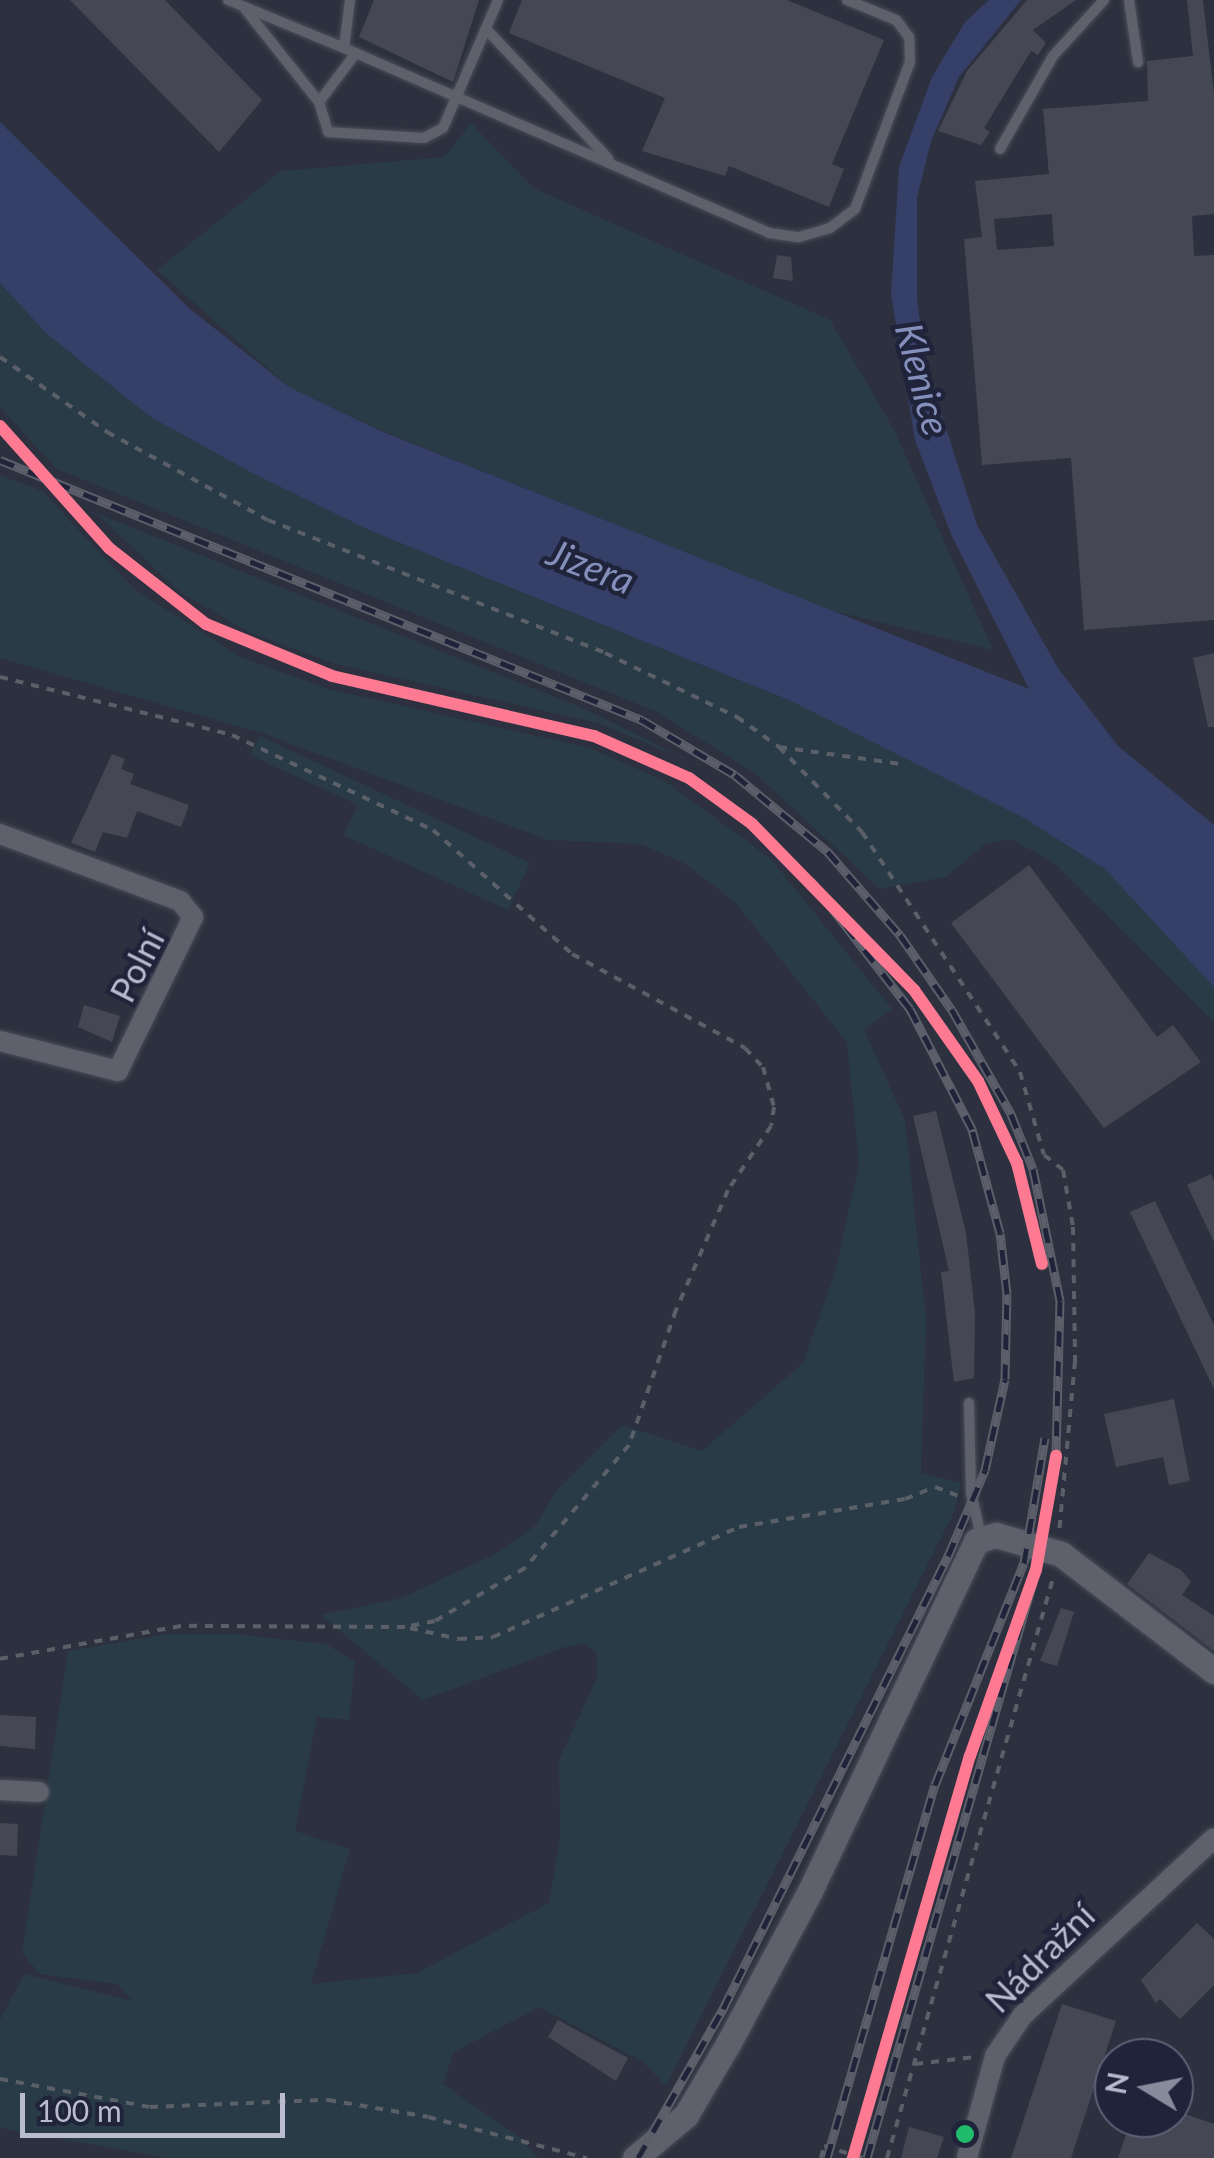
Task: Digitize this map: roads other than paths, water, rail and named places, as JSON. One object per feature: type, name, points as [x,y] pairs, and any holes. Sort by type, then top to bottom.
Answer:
[{"type":"street","name":"Polní","points":[[0,834],[186,904],[193,918],[118,1071],[0,1041]]},
{"type":"street","points":[[635,2158],[686,2114],[728,2044],[981,1537],[1061,1554],[1214,1671]]},
{"type":"street","points":[[0,1790],[39,1792]]},
{"type":"street","name":"Nádražní","points":[[968,2158],[995,2056],[1023,2015],[1214,1838]]},
{"type":"lane","points":[[228,0],[612,162],[769,233],[799,237],[830,228],[854,209],[910,62],[910,37],[896,20],[847,0]]},
{"type":"lane","points":[[318,102],[350,51],[350,0]]},
{"type":"lane","points":[[244,6],[318,102],[335,136],[424,138],[444,128],[498,0]]},
{"type":"lane","points":[[1000,149],[1053,56],[1104,0]]},
{"type":"lane","points":[[1129,0],[1138,62]]},
{"type":"lane","points":[[486,29],[612,162]]},
{"type":"lane","points":[[968,1403],[971,1493],[981,1537]]},
{"type":"water","points":[[989,0],[1021,0],[959,77],[931,141],[917,198],[917,298],[926,366],[977,525],[1058,668],[1118,746],[1214,825],[1214,987],[1105,869],[1024,818],[789,700],[371,531],[252,473],[149,416],[47,334],[0,283],[0,122],[190,309],[289,387],[381,431],[1029,689],[951,534],[915,440],[891,294],[899,167],[932,77],[965,22]]},
{"type":"railway","points":[[0,460],[642,720],[735,775],[828,852],[900,935],[952,1010],[1011,1114],[1033,1169],[1060,1301],[1056,1456]]},
{"type":"railway","points":[[638,2158],[723,2009],[948,1556],[985,1470],[1005,1379],[1007,1294],[1000,1233],[972,1129],[910,1009],[811,881]]},
{"type":"railway","points":[[827,2158],[935,1785],[1024,1563],[1045,1438]]},
{"type":"railway","points":[[867,2158],[1033,1582]]},
{"type":"water label","name":"Klenice","points":[[923,379]]},
{"type":"water label","name":"Jizera","points":[[591,566]]}]
